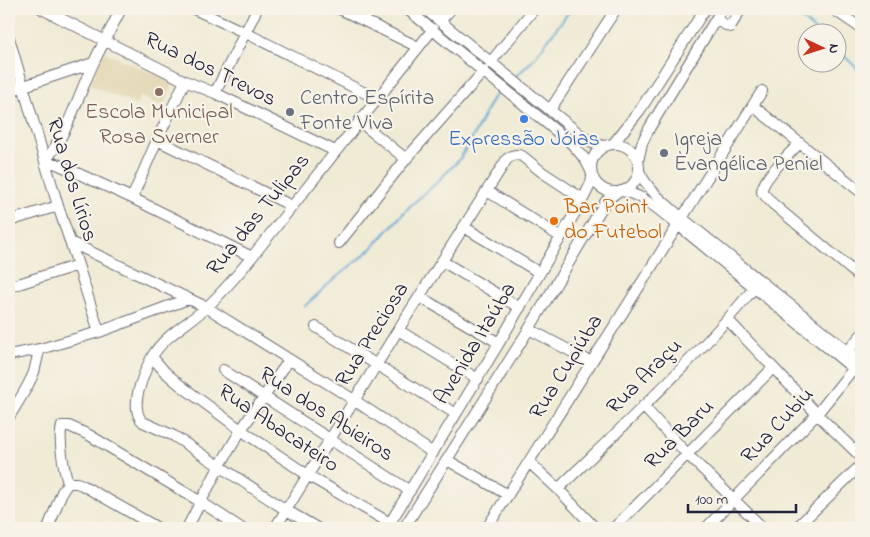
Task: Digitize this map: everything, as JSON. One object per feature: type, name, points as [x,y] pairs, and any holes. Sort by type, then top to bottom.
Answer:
[{"type":"street","name":"Rua dos Trevos","points":[[42,9],[185,81],[215,93],[335,151]]},
{"type":"street","points":[[121,9],[93,63],[62,136],[54,150],[45,160],[132,198],[252,257]]},
{"type":"street","points":[[194,9],[377,99]]},
{"type":"street","points":[[215,93],[257,9]]},
{"type":"street","points":[[340,9],[418,47]]},
{"type":"street","points":[[362,20],[370,9]]},
{"type":"street","points":[[407,9],[436,25],[487,67],[572,144],[585,159],[596,183],[602,188],[609,191],[630,193],[680,222],[848,352],[858,368]]},
{"type":"street","points":[[425,9],[436,25]]},
{"type":"street","name":"Rua das Tulipas","points":[[219,467],[174,436],[140,419],[136,405],[142,382],[152,357],[162,344],[223,291],[450,9]]},
{"type":"street","points":[[339,243],[406,159],[487,67],[534,9]]},
{"type":"street","points":[[550,110],[616,9]]},
{"type":"street","points":[[592,174],[592,159],[599,149],[608,145],[640,110],[704,9]]},
{"type":"street","points":[[619,192],[635,182],[642,142],[722,9]]},
{"type":"street","points":[[716,20],[730,27],[741,9]]},
{"type":"street","points":[[833,9],[861,28]]},
{"type":"street","name":"Rua dos Lírios","points":[[9,38],[58,206],[99,332]]},
{"type":"street","points":[[677,52],[691,60]]},
{"type":"street","points":[[9,91],[93,63]]},
{"type":"street","points":[[669,64],[683,73]]},
{"type":"street","points":[[487,67],[550,110],[587,140],[597,145],[621,144],[628,148],[634,153],[642,178],[680,222],[754,288],[858,368]]},
{"type":"street","points":[[132,198],[185,81]]},
{"type":"street","name":"Rua Cupiúba","points":[[487,528],[762,92]]},
{"type":"street","points":[[753,106],[861,192]]},
{"type":"street","points":[[359,121],[406,159]]},
{"type":"street","points":[[157,140],[292,206]]},
{"type":"street","points":[[800,142],[766,180],[762,192],[773,204],[861,278]]},
{"type":"street","name":"Rua Preciosa","points":[[275,528],[398,330],[510,156],[522,156],[583,200]]},
{"type":"street","name":"Avenida Itaúba","points":[[389,525],[478,379],[583,200],[589,189],[592,174]]},
{"type":"street","points":[[487,191],[561,237]]},
{"type":"street","name":"Avenida Itaúba","points":[[404,528],[594,220],[606,202],[619,192]]},
{"type":"street","points":[[9,221],[58,206]]},
{"type":"street","points":[[464,226],[540,273]]},
{"type":"street","points":[[70,242],[206,307],[354,400],[433,453]]},
{"type":"street","points":[[442,261],[520,308]]},
{"type":"street","points":[[9,287],[78,265]]},
{"type":"street","name":"Rua Araçu","points":[[558,489],[728,320],[754,288]]},
{"type":"street","points":[[420,297],[499,343]]},
{"type":"street","points":[[9,355],[40,349],[99,332],[188,299]]},
{"type":"street","points":[[728,320],[861,457]]},
{"type":"street","points":[[316,328],[456,414]]},
{"type":"street","points":[[529,328],[591,362]]},
{"type":"street","points":[[398,330],[478,379]]},
{"type":"street","points":[[848,352],[861,335]]},
{"type":"street","points":[[9,417],[33,373],[40,349]]},
{"type":"street","name":"Rua Abacateiro","points":[[152,357],[180,386],[241,430],[309,476],[389,525]]},
{"type":"street","points":[[187,528],[241,430],[288,360]]},
{"type":"street","name":"Rua Baru","points":[[614,528],[773,368]]},
{"type":"street","name":"Rua Cubiu","points":[[706,528],[818,414],[858,368]]},
{"type":"street","name":"Rua dos Abieiros","points":[[223,370],[410,491]]},
{"type":"street","points":[[643,406],[688,455],[763,528]]},
{"type":"street","points":[[68,484],[61,433],[64,425],[78,430],[201,502],[241,528]]},
{"type":"street","points":[[447,460],[508,495]]},
{"type":"street","points":[[529,462],[558,489],[592,527]]},
{"type":"street","points":[[796,528],[861,465]]},
{"type":"street","points":[[219,467],[317,528]]},
{"type":"street","points":[[48,528],[62,492],[68,484],[77,483],[158,528]]},
{"type":"shaded area","points":[[104,52],[174,82],[163,107],[140,96],[136,105],[90,85]]},
{"type":"waterway","points":[[514,78],[531,62],[571,9]]},
{"type":"waterway","points":[[790,9],[805,22]]},
{"type":"waterway","points":[[848,60],[861,72]]},
{"type":"waterway","points":[[305,306],[370,250],[410,206],[459,160],[492,99],[501,90]]},
{"type":"place","name":"Escola Municipal Rosa Sverner","points":[[159,92]]},
{"type":"place","name":"Centro Espírita Fonte Viva","points":[[290,112]]},
{"type":"place","name":"Expressão Jóias","points":[[524,119]]},
{"type":"place","name":"Igreja Evangélica Peniel","points":[[664,153]]},
{"type":"place","name":"Bar Point do Futebol","points":[[554,221]]}]
